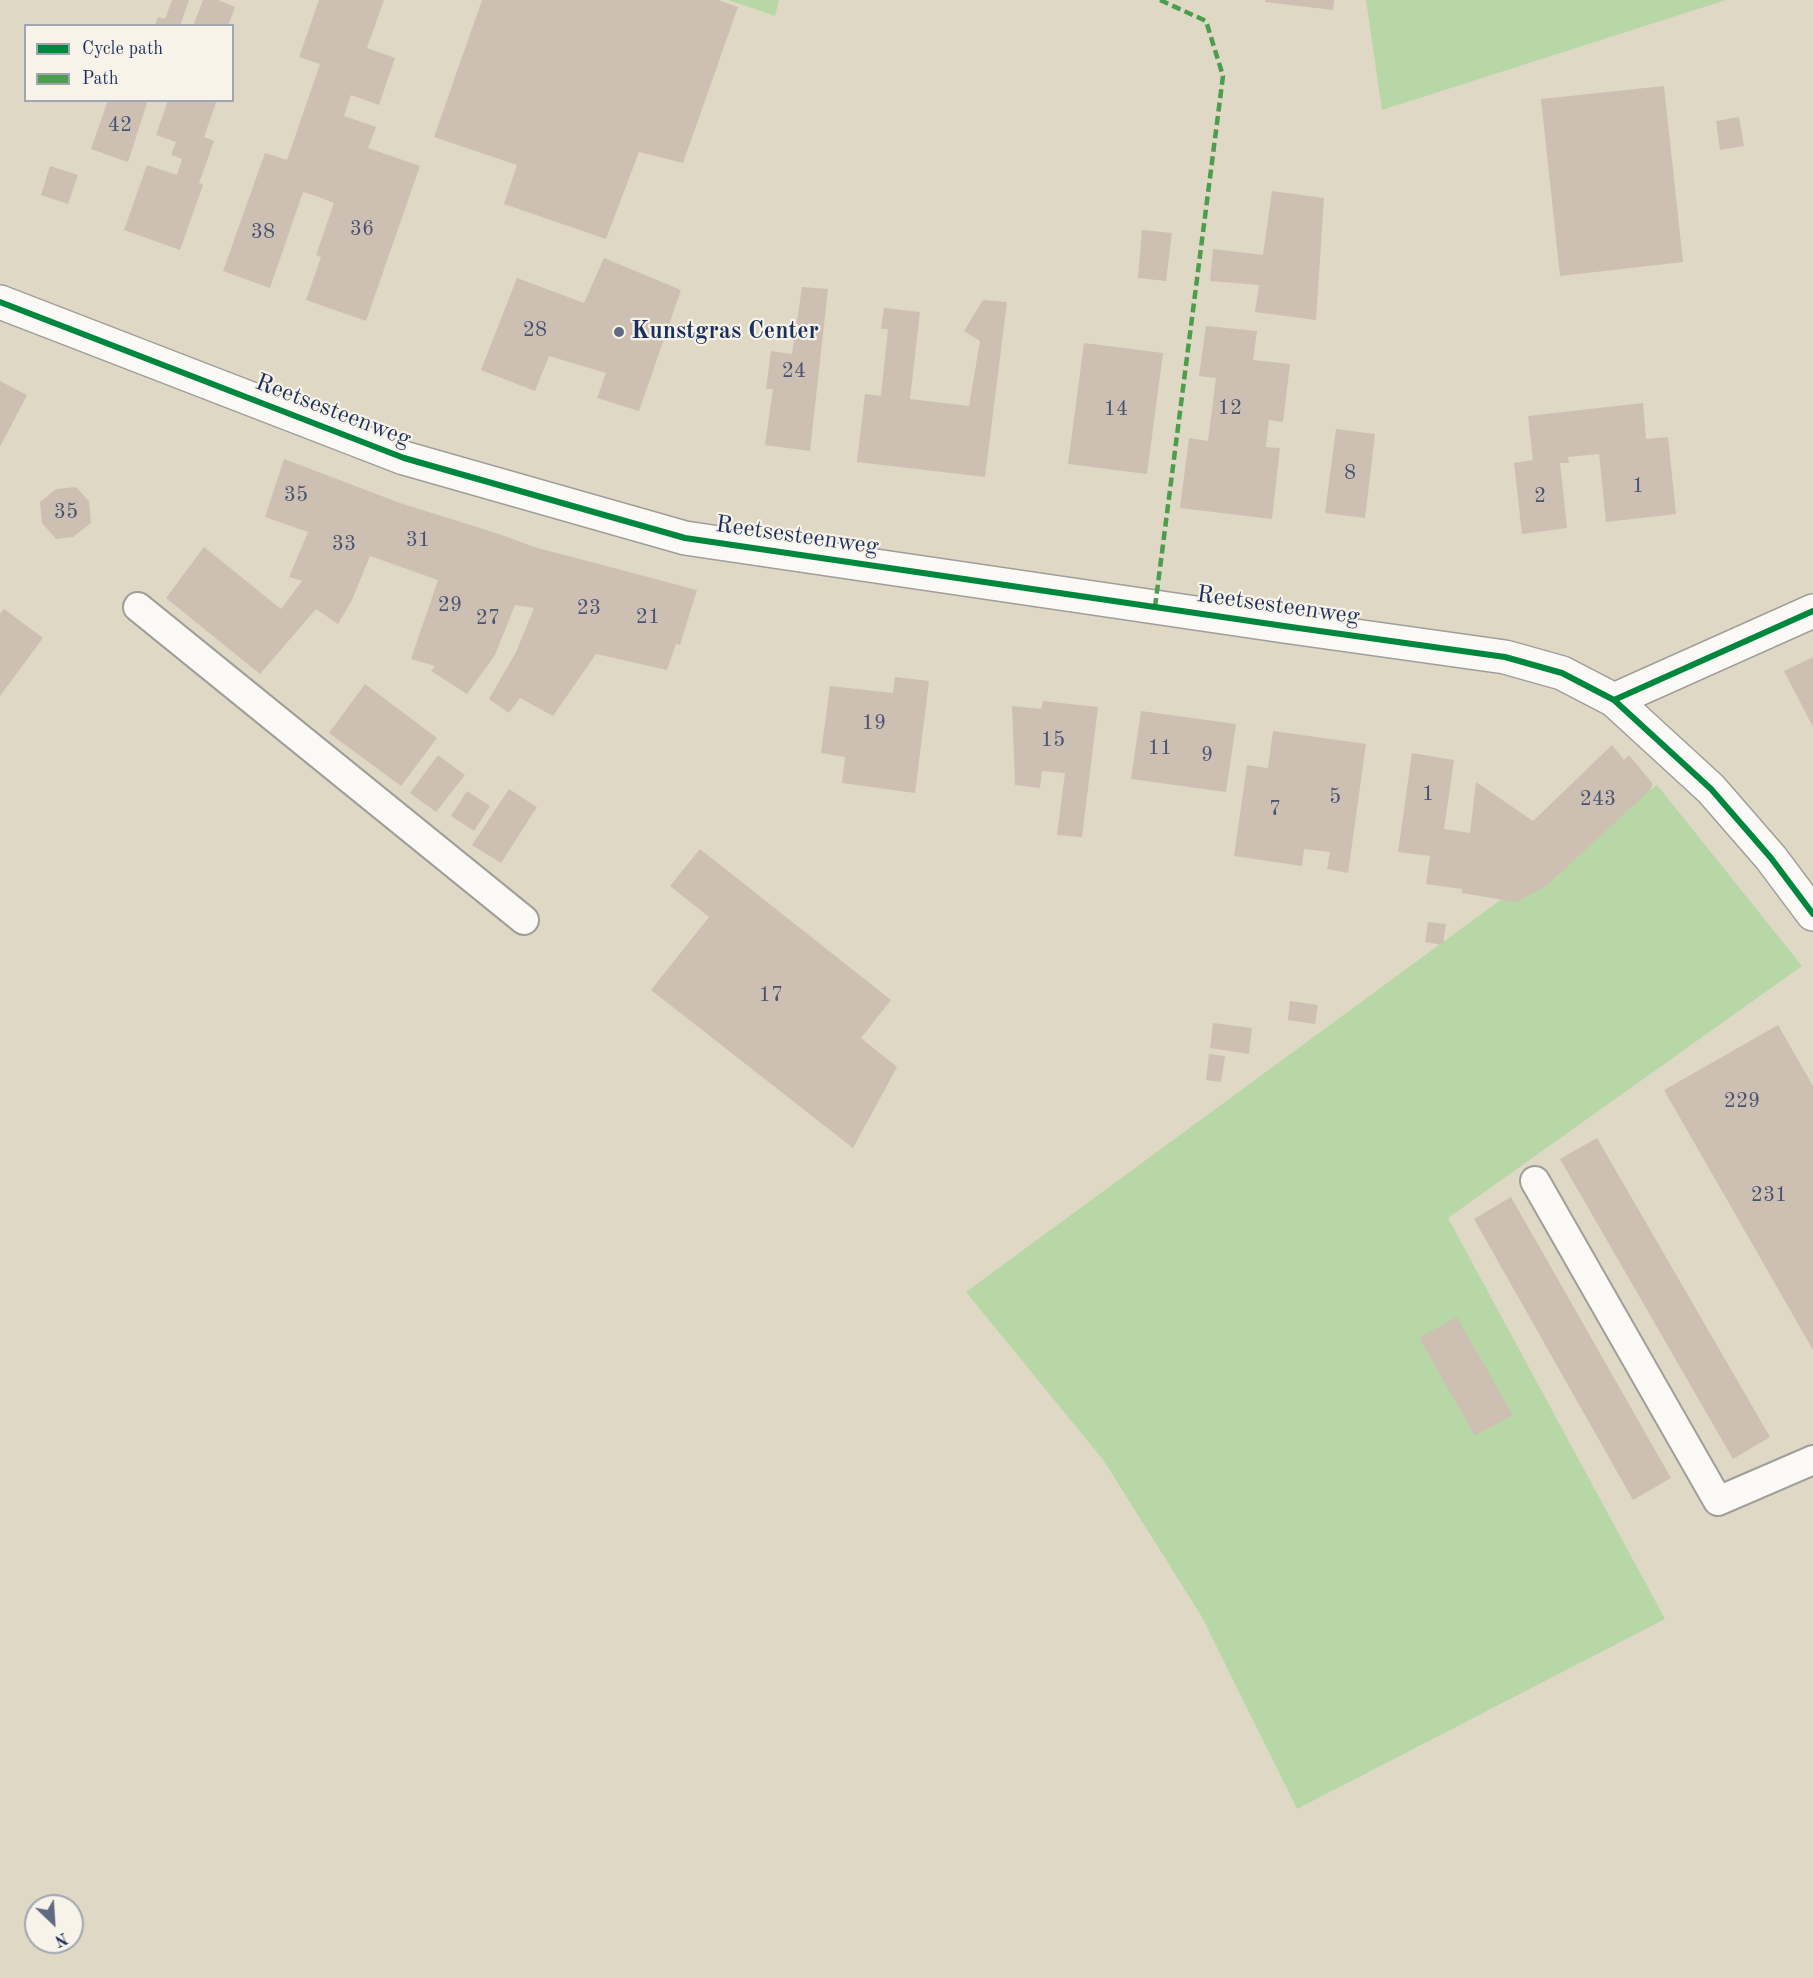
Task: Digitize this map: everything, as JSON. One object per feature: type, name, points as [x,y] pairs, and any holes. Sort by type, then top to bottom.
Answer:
[{"type":"street","name":"Reetsesteenweg","points":[[0,302],[404,458],[685,538],[1505,657],[1562,673],[1614,699],[1711,789],[1771,858],[1813,914]]},
{"type":"street","points":[[1614,699],[1813,611]]},
{"type":"lane","points":[[138,607],[524,920]]},
{"type":"lane","points":[[1534,1181],[1718,1501],[1813,1460]]},
{"type":"green space","points":[[728,0],[779,0],[775,16]]},
{"type":"green space","points":[[1366,0],[1726,0],[1382,110]]},
{"type":"green space","points":[[1657,785],[1802,966],[1448,1218],[1665,1619],[1297,1809],[1202,1617],[1104,1461],[966,1292]]},
{"type":"building","points":[[172,0],[189,0],[181,24],[156,24],[158,17],[165,19]]},
{"type":"building","points":[[203,0],[218,0],[235,7],[229,24],[194,24]]},
{"type":"building","points":[[319,0],[384,0],[367,48],[395,58],[379,105],[351,95],[344,116],[376,127],[368,148],[420,166],[366,321],[306,300],[321,257],[316,255],[334,203],[316,196],[303,192],[270,288],[223,271],[265,153],[287,160],[320,64],[299,57]]},
{"type":"building","points":[[482,0],[718,0],[738,7],[683,163],[639,152],[606,239],[504,204],[517,165],[434,137]]},
{"type":"building","points":[[1265,0],[1334,0],[1333,10],[1265,2]]},
{"type":"building","points":[[1664,86],[1683,262],[1560,276],[1541,99]]},
{"type":"building","points":[[107,102],[147,102],[128,162],[91,149]]},
{"type":"building","points":[[167,102],[216,102],[204,137],[214,141],[199,183],[203,185],[180,250],[124,230],[147,165],[177,175],[182,159],[171,155],[176,142],[156,135]]},
{"type":"building","points":[[1739,117],[1744,146],[1720,150],[1716,121]]},
{"type":"building","points":[[50,166],[78,175],[68,204],[41,195]]},
{"type":"building","points":[[1272,191],[1324,198],[1316,320],[1255,312],[1259,285],[1210,281],[1213,249],[1263,255]]},
{"type":"building","points":[[1142,230],[1172,233],[1166,281],[1138,278]]},
{"type":"building","name":"Kunstgras Center","points":[[604,258],[681,290],[639,411],[597,398],[606,373],[549,356],[535,391],[481,370],[517,278],[584,303]]},
{"type":"building","points":[[802,287],[828,289],[810,451],[765,445],[773,389],[766,389],[771,351],[792,354]]},
{"type":"building","points":[[983,300],[1007,302],[985,477],[857,462],[865,394],[881,396],[888,329],[881,329],[884,308],[920,312],[910,399],[969,406],[980,341],[964,331]]},
{"type":"building","points":[[1206,326],[1257,331],[1253,360],[1290,364],[1283,422],[1269,420],[1266,447],[1280,448],[1272,519],[1180,508],[1189,438],[1208,441],[1216,378],[1199,376]]},
{"type":"building","points":[[1084,343],[1163,353],[1147,474],[1068,464]]},
{"type":"building","points":[[0,381],[27,395],[0,447]]},
{"type":"building","points":[[1643,403],[1646,439],[1668,437],[1676,514],[1606,522],[1599,454],[1568,457],[1569,463],[1560,463],[1567,528],[1522,534],[1514,463],[1533,460],[1528,416]]},
{"type":"building","points":[[1336,429],[1375,434],[1365,518],[1325,513]]},
{"type":"building","points":[[284,459],[400,503],[534,547],[697,590],[680,645],[676,644],[667,670],[596,654],[553,716],[520,698],[509,713],[489,699],[516,652],[534,608],[515,605],[495,655],[467,694],[431,671],[435,666],[411,659],[438,580],[370,556],[352,600],[338,624],[316,609],[260,674],[166,598],[204,547],[281,609],[302,581],[289,577],[308,532],[265,517]]},
{"type":"building","points":[[76,487],[89,501],[91,523],[73,537],[56,539],[42,523],[40,502],[56,489]]},
{"type":"building","points":[[4,609],[43,638],[0,696],[0,614]]},
{"type":"building","points":[[1813,657],[1813,727],[1784,671]]},
{"type":"building","points":[[895,677],[929,681],[915,793],[842,783],[845,757],[821,753],[830,686],[893,693]]},
{"type":"building","points":[[365,684],[437,738],[401,786],[329,733]]},
{"type":"building","points":[[1043,701],[1098,707],[1082,837],[1057,835],[1065,773],[1042,771],[1040,788],[1015,785],[1012,706],[1041,709]]},
{"type":"building","points":[[1141,711],[1236,724],[1226,792],[1131,779]]},
{"type":"building","points":[[1273,731],[1366,744],[1348,873],[1327,869],[1330,852],[1304,849],[1302,866],[1234,856],[1247,765],[1268,768]]},
{"type":"building","points":[[1612,745],[1624,760],[1629,755],[1653,784],[1650,790],[1546,886],[1516,902],[1462,893],[1462,889],[1426,884],[1430,856],[1398,852],[1412,753],[1454,760],[1444,829],[1470,833],[1476,782],[1533,821]]},
{"type":"building","points":[[438,755],[465,775],[436,812],[410,793]]},
{"type":"building","points":[[509,789],[537,807],[501,863],[472,845]]},
{"type":"building","points":[[467,791],[490,806],[474,831],[451,816]]},
{"type":"building","points":[[700,849],[891,1000],[861,1038],[897,1067],[853,1148],[651,990],[709,917],[670,886]]},
{"type":"building","points":[[1428,922],[1446,924],[1443,945],[1425,942]]},
{"type":"building","points":[[1290,1001],[1318,1005],[1315,1024],[1288,1020]]},
{"type":"building","points":[[1213,1023],[1252,1028],[1249,1054],[1210,1048]]},
{"type":"building","points":[[1778,1025],[1813,1086],[1813,1350],[1664,1090]]},
{"type":"building","points":[[1209,1054],[1225,1056],[1221,1082],[1206,1080]]},
{"type":"building","points":[[1597,1138],[1770,1437],[1733,1459],[1560,1159]]},
{"type":"building","points":[[1511,1197],[1671,1478],[1633,1500],[1474,1219]]},
{"type":"building","points":[[1457,1317],[1513,1415],[1475,1436],[1419,1338]]},
{"type":"marked path","points":[[1155,607],[1223,76],[1206,21],[1160,0]]},
{"type":"cycle path","points":[[0,302],[404,458],[685,538],[1505,657],[1562,673],[1614,700],[1711,789],[1771,858],[1813,914]]},
{"type":"cycle path","points":[[1614,700],[1813,611]]},
{"type":"place","name":"Kunstgras Center","points":[[619,332]]}]
